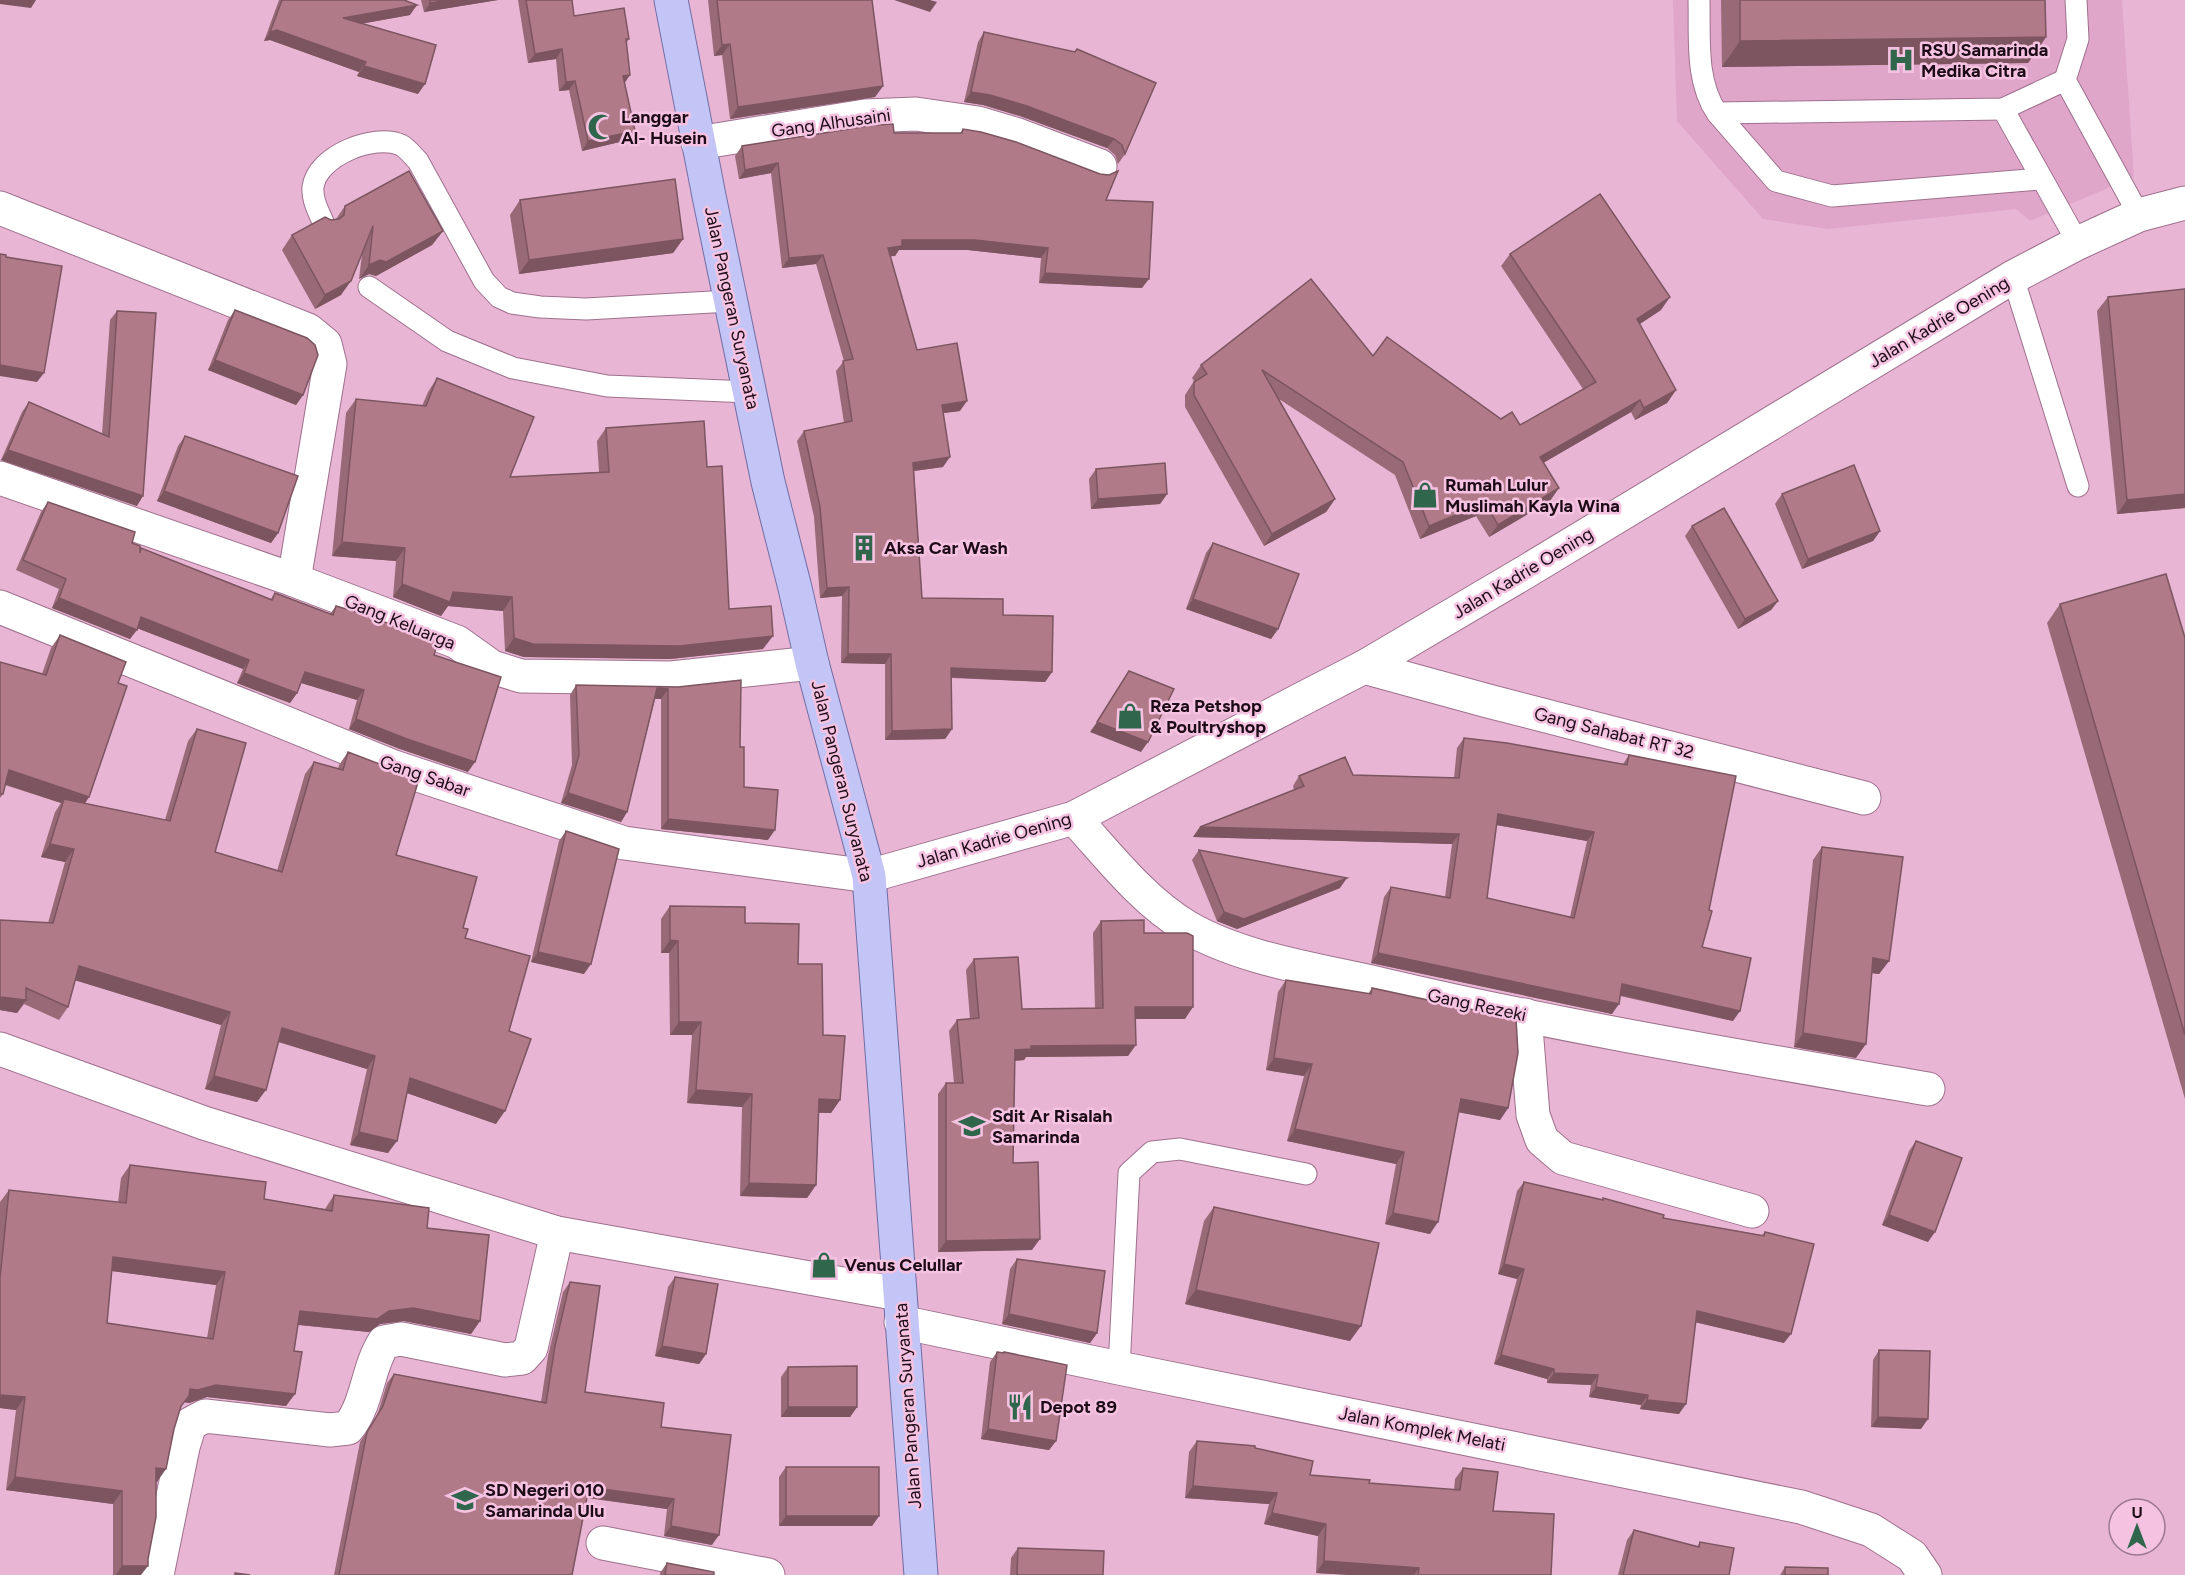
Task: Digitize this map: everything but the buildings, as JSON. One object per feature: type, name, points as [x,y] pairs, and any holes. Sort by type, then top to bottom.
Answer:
[{"type":"main road","name":"Jalan Pangeran Suryanata","points":[[671,0],[749,392],[812,663],[869,876],[921,1575]]},
{"type":"street","name":"Gang Alhusaini","points":[[698,143],[865,116],[916,114],[978,123],[1100,166]]},
{"type":"street","name":"Jalan Kadrie Oening","points":[[869,876],[1074,818],[1364,667],[2013,277],[2078,243],[2139,215],[2185,203]]},
{"type":"street","points":[[0,208],[308,330],[325,344],[330,364],[294,580]]},
{"type":"street","name":"Gang Keluarga","points":[[0,478],[294,580],[457,642],[492,667],[520,676],[671,678],[812,663]]},
{"type":"street","name":"Gang Sabar","points":[[0,607],[394,767],[624,843],[869,876]]},
{"type":"street","name":"Gang Sahabat RT 32","points":[[1364,667],[1864,798]]},
{"type":"street","name":"Gang Rezeki","points":[[1074,818],[1155,905],[1187,927],[1216,942],[1266,957],[1461,1003],[1665,1043],[1928,1089]]},
{"type":"street","points":[[1525,1016],[1533,1115],[1542,1140],[1563,1158],[1752,1211]]},
{"type":"street","name":"Jalan Komplek Melati","points":[[0,1049],[204,1123],[557,1233],[900,1308],[1119,1368],[1801,1507],[1870,1530],[1912,1556],[1925,1575]]},
{"type":"street","points":[[157,1575],[183,1447],[190,1424],[205,1416],[330,1430],[348,1428],[357,1416],[375,1356],[384,1342],[402,1340],[505,1360],[522,1358],[531,1348],[557,1233]]},
{"type":"street","points":[[603,1543],[768,1575]]},
{"type":"lane","points":[[1699,0],[1700,64],[1707,99],[1776,181],[1832,196],[2041,179]]},
{"type":"lane","points":[[2076,0],[2078,39],[2065,80],[2139,215]]},
{"type":"lane","points":[[1717,113],[2003,109],[2065,80]]},
{"type":"lane","points":[[2003,109],[2078,243]]},
{"type":"lane","points":[[323,222],[313,200],[313,185],[318,173],[336,156],[358,145],[383,142],[402,145],[418,161],[484,281],[499,297],[512,303],[540,307],[586,309],[730,302]]},
{"type":"lane","points":[[2013,277],[2078,486]]},
{"type":"lane","points":[[369,287],[447,341],[513,368],[607,386],[749,392]]},
{"type":"lane","points":[[1119,1368],[1130,1173],[1152,1152],[1180,1149],[1306,1174]]},
{"type":"shaded area","name":"RSU Samarinda Medika Citra","points":[[1673,0],[2122,0],[2134,177],[2030,221],[2016,209],[1828,229],[1763,219],[1677,121]]},
{"type":"place","name":"RSU Samarinda Medika Citra","points":[[1901,60]]},
{"type":"place","name":"Langgar Al- Husein","points":[[601,127]]},
{"type":"place","name":"Rumah Lulur Muslimah Kayla Wina","points":[[1425,495]]},
{"type":"place","name":"Aksa Car Wash","points":[[864,548]]},
{"type":"place","name":"Reza Petshop & Poultryshop","points":[[1130,716]]},
{"type":"place","name":"Sdit Ar Risalah Samarinda","points":[[972,1126]]},
{"type":"place","name":"Venus Celullar","points":[[824,1265]]},
{"type":"place","name":"Depot 89","points":[[1020,1407]]},
{"type":"place","name":"SD Negeri 010 Samarinda Ulu","points":[[465,1500]]}]
